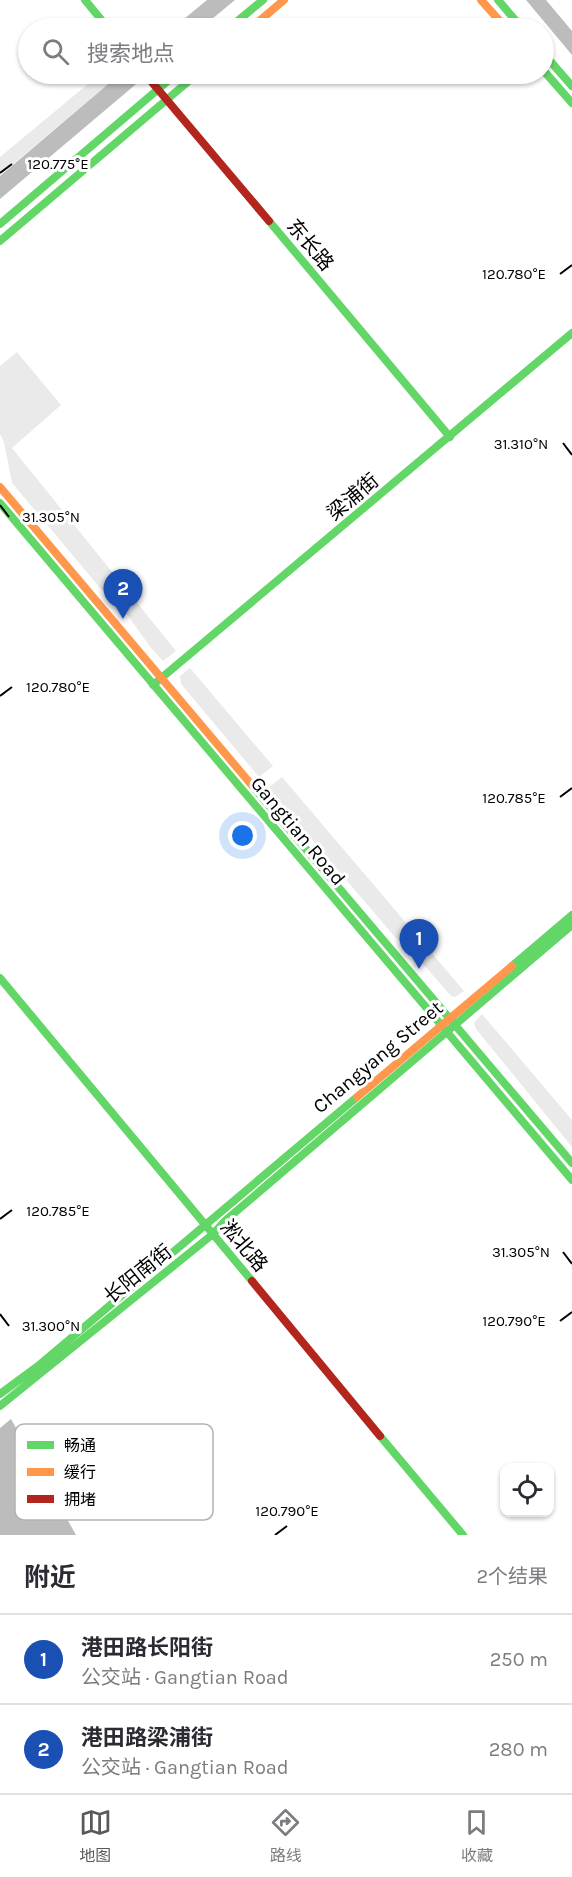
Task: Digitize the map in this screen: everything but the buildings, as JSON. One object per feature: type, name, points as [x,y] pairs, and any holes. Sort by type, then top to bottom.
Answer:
[{"type":"main road","points":[[85,0],[100,18]]},
{"type":"main road","points":[[241,18],[263,0]]},
{"type":"main road","points":[[263,18],[284,0]]},
{"type":"main road","points":[[482,0],[497,18]]},
{"type":"main road","points":[[498,0],[513,18]]},
{"type":"main road","points":[[554,66],[572,86]]},
{"type":"main road","name":"东长路","points":[[154,84],[450,437]]},
{"type":"main road","points":[[0,224],[164,84]]},
{"type":"main road","points":[[0,241],[186,84]]},
{"type":"main road","points":[[554,84],[572,104]]},
{"type":"main road","name":"梁浦街","points":[[153,685],[572,333]]},
{"type":"main road","name":"Gangtian Road","points":[[0,486],[572,1163]]},
{"type":"main road","name":"Gangtian Road","points":[[0,503],[572,1180]]},
{"type":"main road","name":"Changyang Street","points":[[213,1234],[226,1220],[572,915]]},
{"type":"main road","name":"Changyang Street","points":[[452,1021],[572,925]]},
{"type":"main road","name":"淞北路","points":[[0,978],[463,1535]]},
{"type":"main road","name":"Changyang Street","points":[[205,1226],[444,1028]]},
{"type":"main road","name":"长阳南街","points":[[0,1394],[38,1366],[205,1226]]},
{"type":"main road","name":"长阳南街","points":[[0,1406],[213,1234]]},
{"type":"shaded area","points":[[207,0],[235,0],[213,18],[185,18]]},
{"type":"shaded area","points":[[526,0],[546,0],[572,31],[572,55],[554,33],[554,18],[541,18]]},
{"type":"shaded area","points":[[88,84],[108,84],[0,175],[0,157]]},
{"type":"shaded area","points":[[108,84],[136,84],[0,199],[0,176]]},
{"type":"shaded area","points":[[17,352],[61,405],[12,448],[176,651],[163,661],[121,606],[101,589],[12,483],[4,442],[0,434],[0,366]]},
{"type":"shaded area","points":[[190,668],[273,766],[259,777],[181,684],[180,676]]},
{"type":"shaded area","points":[[282,777],[464,991],[455,997],[451,996],[416,956],[394,936],[268,788]]},
{"type":"shaded area","points":[[482,1014],[572,1120],[572,1147],[476,1029],[474,1023]]},
{"type":"shaded area","points":[[11,1419],[15,1426],[15,1520],[68,1520],[76,1535],[0,1535],[0,1428]]},
{"type":"traffic: fast","points":[[85,0],[100,18]]},
{"type":"traffic: fast","points":[[241,18],[263,0]]},
{"type":"traffic: fast","points":[[498,0],[513,18]]},
{"type":"traffic: fast","points":[[554,65],[572,86]]},
{"type":"traffic: fast","points":[[554,82],[572,103]]},
{"type":"traffic: fast","points":[[0,224],[164,84]]},
{"type":"traffic: fast","points":[[0,241],[185,84]]},
{"type":"traffic: fast","points":[[269,221],[450,437]]},
{"type":"traffic: fast","points":[[153,685],[572,333]]},
{"type":"traffic: fast","points":[[0,503],[572,1180]]},
{"type":"traffic: fast","points":[[250,783],[572,1163]]},
{"type":"traffic: fast","points":[[512,966],[572,915]]},
{"type":"traffic: fast","points":[[0,1406],[213,1234],[226,1220],[572,925]]},
{"type":"traffic: fast","points":[[0,978],[252,1281]]},
{"type":"traffic: fast","points":[[0,1394],[38,1366],[357,1097]]},
{"type":"traffic: fast","points":[[380,1436],[463,1535]]},
{"type":"traffic: slow","points":[[263,18],[284,0]]},
{"type":"traffic: slow","points":[[481,0],[497,18]]},
{"type":"traffic: slow","points":[[0,487],[250,783]]},
{"type":"traffic: slow","points":[[357,1097],[512,966]]},
{"type":"traffic: jam","points":[[153,84],[269,221]]},
{"type":"traffic: jam","points":[[252,1281],[380,1436]]},
{"type":"place","name":"港田路梁浦街","points":[[123,619]]},
{"type":"place","name":"港田路长阳街","points":[[419,969]]}]
